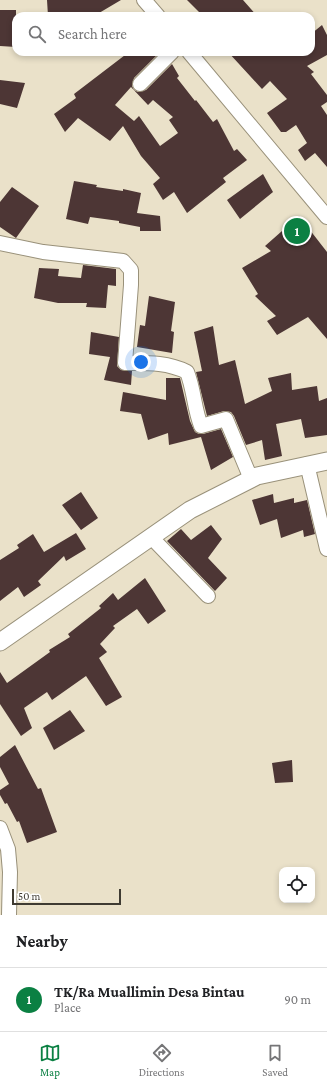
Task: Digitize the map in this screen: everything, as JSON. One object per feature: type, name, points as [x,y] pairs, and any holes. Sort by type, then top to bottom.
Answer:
[{"type":"street","points":[[144,0],[154,12]]},
{"type":"street","points":[[140,84],[168,56]]},
{"type":"street","points":[[192,56],[327,217]]},
{"type":"street","points":[[0,243],[43,252],[123,261],[130,270],[131,285],[125,363],[154,363],[177,366],[187,372],[201,426],[226,419],[251,479]]},
{"type":"street","points":[[0,642],[152,538],[190,510],[257,476],[307,464],[327,461]]},
{"type":"street","points":[[307,464],[327,549]]},
{"type":"street","points":[[152,538],[208,596]]},
{"type":"street","points":[[0,828],[8,849],[10,872],[9,915]]},
{"type":"building","points":[[47,0],[121,0],[101,12],[48,12]]},
{"type":"building","points":[[187,0],[243,0],[254,12],[199,12]]},
{"type":"building","points":[[0,10],[16,10],[16,12],[12,12],[12,47],[0,46]]},
{"type":"building","points":[[322,25],[327,35],[327,55],[307,66],[314,72],[311,74],[327,95],[327,102],[321,106],[327,115],[327,167],[315,153],[305,161],[298,150],[307,143],[296,125],[286,132],[281,132],[267,113],[287,99],[270,81],[262,89],[232,56],[315,56],[315,31]]},
{"type":"building","points":[[124,56],[156,56],[134,78],[132,86],[134,90],[138,92],[146,90],[172,64],[179,76],[177,78],[195,101],[196,100],[213,122],[217,119],[234,151],[237,149],[247,160],[223,178],[226,182],[187,213],[174,192],[163,200],[153,184],[160,178],[141,156],[123,126],[110,141],[78,118],[65,132],[54,114],[76,98],[74,94]],"holes":[[[131,87],[148,105],[153,100],[173,117],[169,120],[178,133],[160,146],[139,116],[134,121],[115,105]]]},
{"type":"building","points":[[0,80],[25,83],[17,108],[0,104]]},
{"type":"building","points":[[263,174],[273,192],[240,219],[227,200]]},
{"type":"building","points":[[74,181],[97,185],[96,187],[123,191],[123,189],[141,193],[137,213],[160,216],[161,231],[140,231],[140,227],[119,223],[119,221],[90,217],[88,224],[66,219]]},
{"type":"building","points":[[12,187],[39,206],[16,238],[0,227],[0,202]]},
{"type":"building","points":[[299,216],[327,252],[327,339],[308,317],[277,335],[267,321],[276,316],[255,296],[258,294],[242,268],[271,251],[265,246]]},
{"type":"building","points":[[83,265],[116,269],[116,286],[108,285],[106,308],[86,307],[87,303],[58,303],[34,298],[39,268],[59,269],[58,276],[81,278]]},
{"type":"building","points":[[149,296],[175,302],[171,331],[174,332],[172,353],[137,347],[140,325],[145,326]]},
{"type":"building","points":[[213,326],[219,365],[235,360],[245,404],[272,391],[268,378],[291,373],[292,390],[317,386],[319,401],[327,398],[327,435],[305,438],[301,419],[276,424],[282,456],[265,460],[262,440],[246,445],[231,412],[224,411],[207,416],[196,372],[202,371],[194,332]]},
{"type":"building","points":[[91,332],[119,337],[117,366],[121,370],[132,371],[131,385],[104,380],[110,357],[89,354]]},
{"type":"building","points":[[166,378],[180,378],[190,421],[195,432],[203,434],[221,429],[233,457],[211,470],[201,437],[169,445],[168,433],[148,440],[141,414],[120,411],[123,392],[166,400]]},
{"type":"building","points":[[81,492],[98,518],[81,530],[62,505]]},
{"type":"building","points":[[273,494],[274,503],[294,498],[294,503],[307,500],[315,534],[304,537],[303,530],[281,538],[277,519],[260,525],[252,500]]},
{"type":"building","points":[[211,525],[222,539],[208,558],[227,578],[215,591],[167,541],[181,529],[191,540]]},
{"type":"building","points":[[76,533],[86,549],[66,561],[64,556],[38,581],[41,585],[24,597],[18,587],[0,601],[0,560],[19,548],[17,545],[33,534],[44,552]]},
{"type":"building","points":[[145,578],[166,611],[148,624],[137,609],[113,626],[115,628],[100,644],[107,652],[99,658],[122,697],[106,706],[86,676],[52,700],[47,692],[24,708],[32,728],[21,736],[0,704],[0,672],[7,683],[50,652],[49,650],[70,637],[68,634],[101,608],[99,606],[113,593],[118,600]]},
{"type":"building","points":[[70,710],[85,731],[54,750],[43,728]]},
{"type":"building","points":[[15,745],[38,789],[41,788],[57,832],[27,843],[19,821],[17,822],[7,803],[5,804],[0,795],[0,790],[9,784],[0,767],[0,757]]},
{"type":"building","points":[[292,760],[293,782],[275,783],[272,763]]},
{"type":"place","name":"TK/Ra Muallimin Desa Bintau","points":[[297,231]]}]
